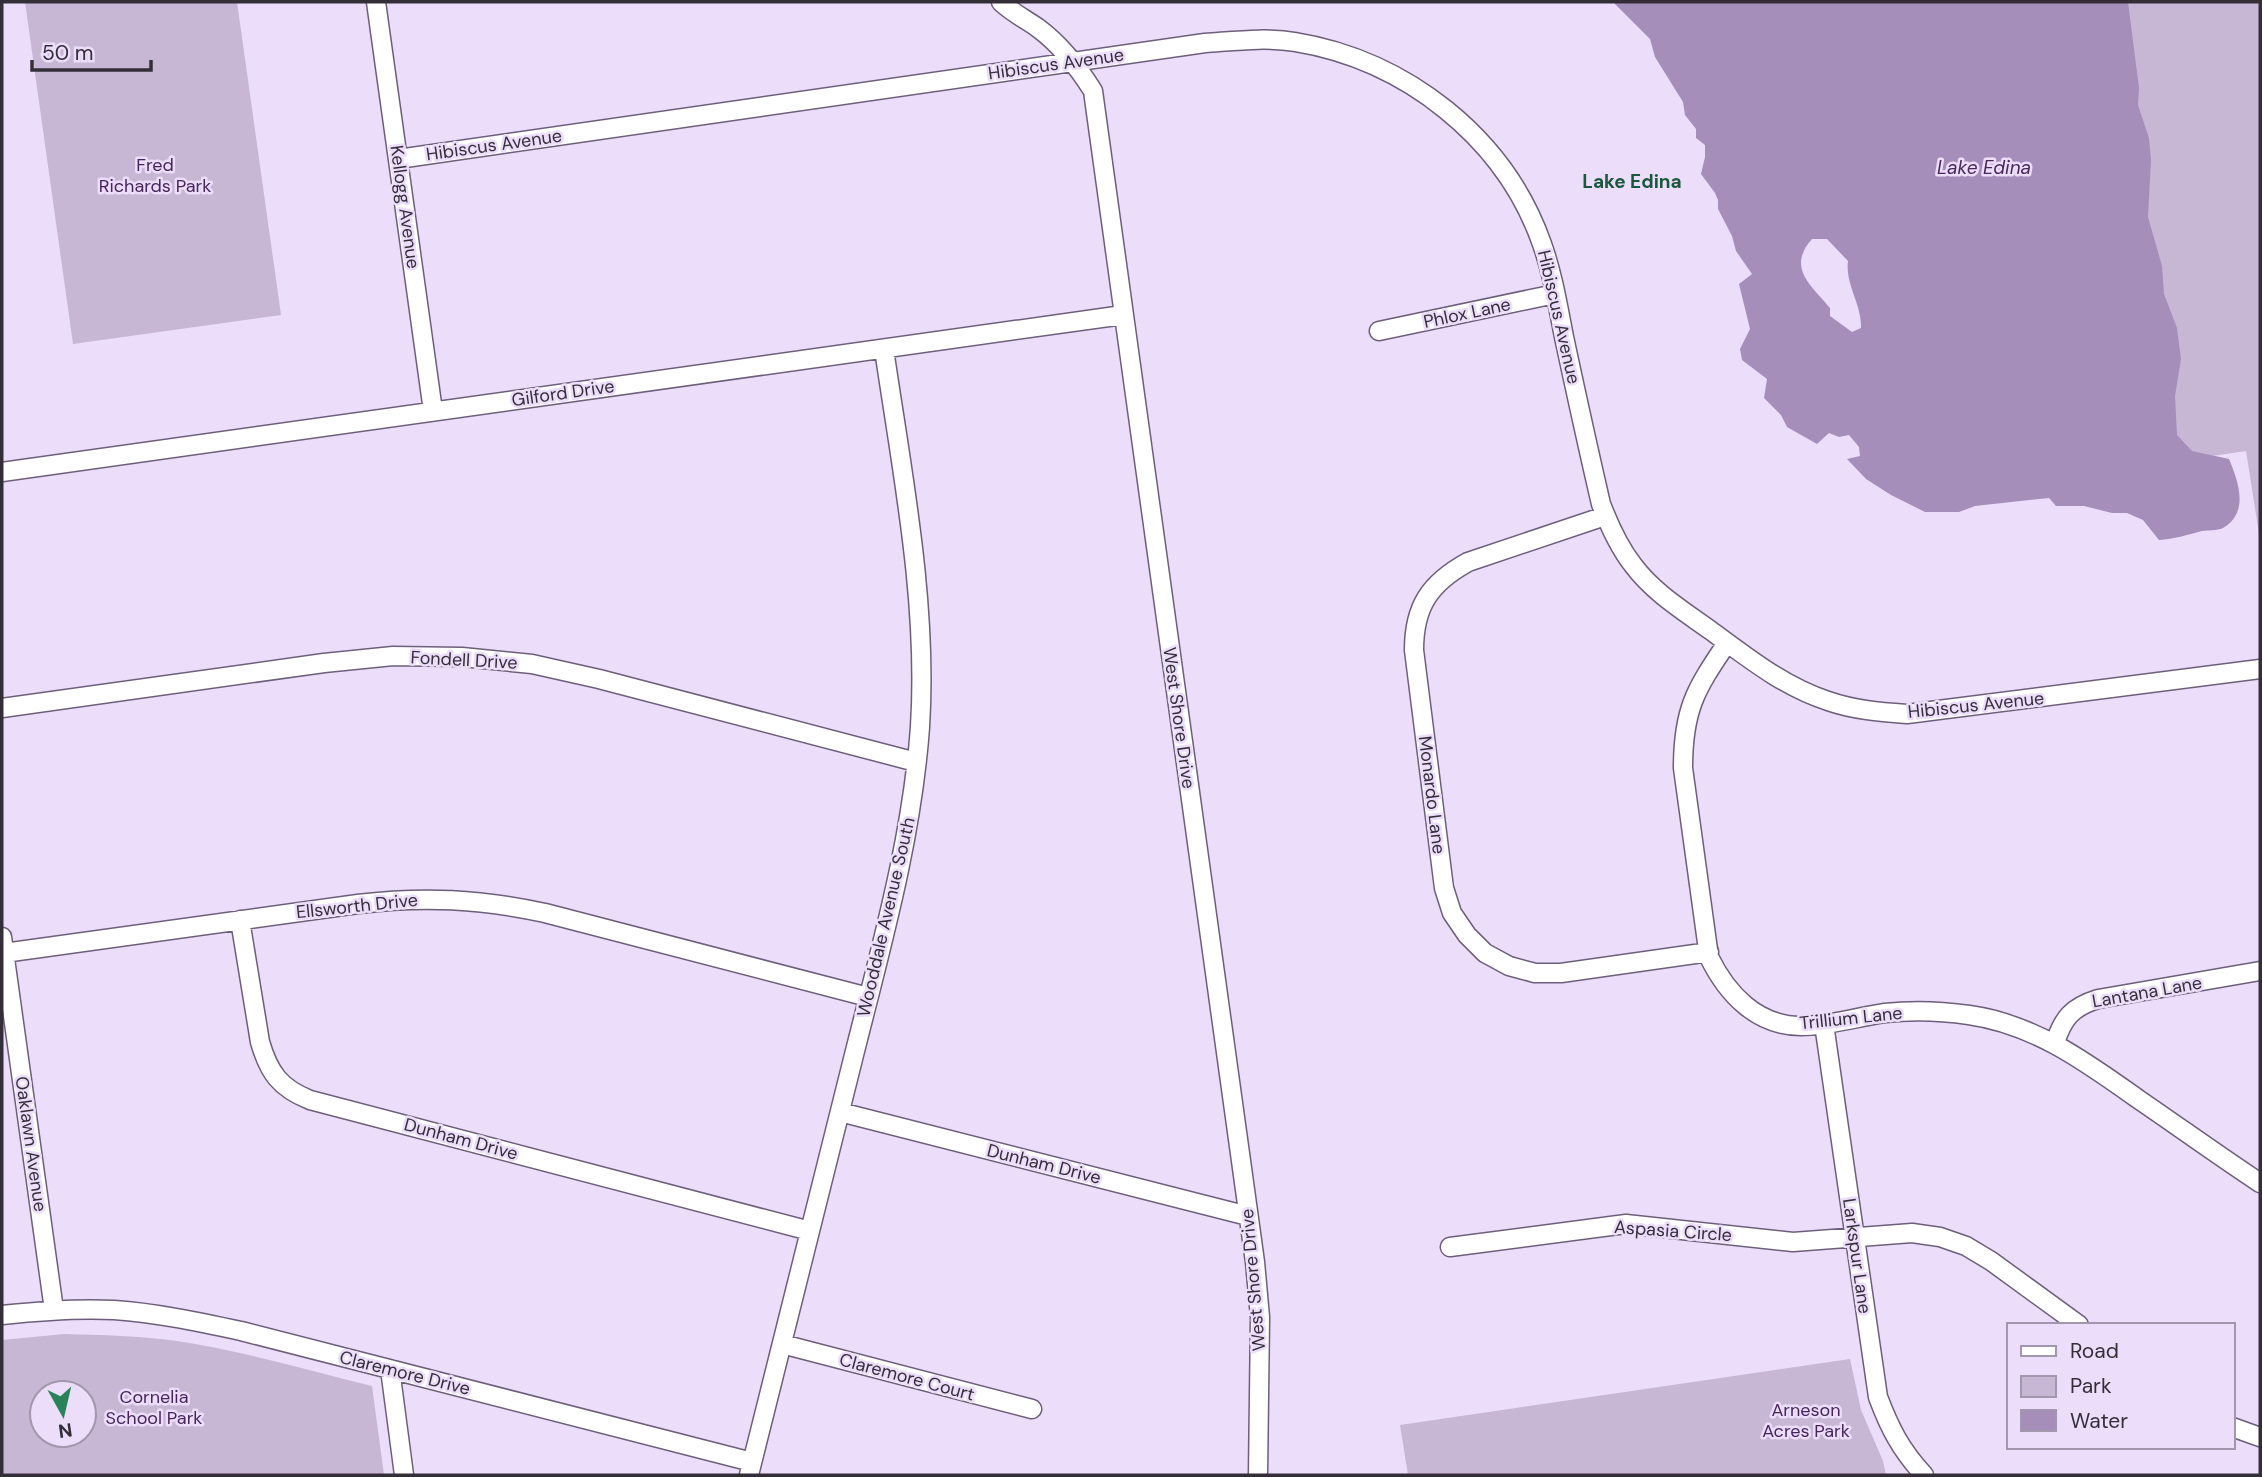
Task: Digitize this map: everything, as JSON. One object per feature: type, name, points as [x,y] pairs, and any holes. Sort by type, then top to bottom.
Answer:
[{"type":"street","name":"Kellogg Avenue","points":[[376,2],[433,411]]},
{"type":"street","name":"West Shore Drive","points":[[1001,2],[1059,46],[1073,61],[1093,91],[1248,1216],[1260,1317],[1258,1475]]},
{"type":"street","name":"Hibiscus Avenue","points":[[398,159],[1073,61],[1250,39],[1294,41],[1335,51],[1377,66],[1416,86],[1451,113],[1507,175],[1527,208],[1542,244],[1593,471],[1605,516],[1614,536],[1632,565],[1655,590],[1791,686],[1828,701],[1867,711],[1907,714],[2260,668]]},
{"type":"street","name":"Phlox Lane","points":[[1379,331],[1555,294]]},
{"type":"street","name":"Gilford Drive","points":[[2,472],[1123,315]]},
{"type":"street","name":"Wooddale Avenue South","points":[[751,1469],[897,883],[916,762],[920,726],[921,647],[915,567],[884,349]]},
{"type":"street","name":"Monardo Lane","points":[[1605,516],[1468,562],[1448,573],[1433,588],[1421,606],[1414,629],[1414,650],[1444,888],[1452,913],[1467,935],[1485,953],[1509,966],[1535,973],[1561,973],[1709,952]]},
{"type":"street","name":"Trillium Lane","points":[[1727,643],[1703,678],[1694,697],[1683,737],[1683,768],[1709,952],[1720,979],[1735,999],[1755,1013],[1776,1022],[1800,1026],[1885,1013],[1928,1011],[1971,1015],[2013,1026],[2055,1043],[2090,1065],[2260,1183]]},
{"type":"street","name":"Fondell Drive","points":[[2,708],[324,663],[393,656],[462,657],[532,664],[599,679],[916,762]]},
{"type":"street","name":"Ellsworth Drive","points":[[3,945],[240,920],[404,898],[452,899],[499,903],[545,913],[868,997]]},
{"type":"street","name":"Dunham Drive","points":[[240,920],[260,1042],[266,1061],[277,1079],[292,1092],[310,1100],[810,1231]]},
{"type":"street","name":"Oaklawn Avenue","points":[[3,945],[54,1310]]},
{"type":"street","name":"Lantana Lane","points":[[2055,1043],[2060,1027],[2081,1004],[2260,971]]},
{"type":"street","name":"Larkspur Lane","points":[[1824,1024],[1878,1397],[1890,1429],[1924,1475]]},
{"type":"street","name":"Dunham Drive","points":[[839,1112],[1248,1216]]},
{"type":"street","name":"Aspasia Circle","points":[[1450,1247],[1626,1224],[1793,1242],[1912,1233],[1940,1237],[1966,1246],[2076,1323]]},
{"type":"street","name":"Claremore Drive","points":[[2,1315],[54,1310],[114,1310],[178,1317],[390,1369],[751,1469]]},
{"type":"street","name":"Claremore Court","points":[[782,1344],[1032,1409]]},
{"type":"street","points":[[390,1369],[404,1475]]},
{"type":"street","points":[[2234,1428],[2260,1437]]},
{"type":"green space","name":"Fred Richards Park","points":[[25,2],[237,2],[281,315],[73,344]]},
{"type":"green space","points":[[2093,2],[2260,2],[2260,540],[2246,451],[2158,464]]},
{"type":"green space","name":"Cornelia School Park","points":[[64,1334],[135,1337],[202,1345],[372,1386],[384,1475],[2,1475],[2,1340]]},
{"type":"green space","name":"Arneson Acres Park","points":[[1850,1359],[1861,1410],[1883,1461],[1886,1475],[1408,1475],[1400,1425]]},
{"type":"water","name":"Lake Edina","points":[[1613,2],[2128,2],[2139,88],[2138,105],[2149,138],[2151,160],[2148,217],[2162,266],[2164,294],[2177,328],[2181,359],[2175,396],[2177,435],[2192,451],[2229,459],[2238,486],[2237,514],[2221,529],[2159,540],[2143,520],[2127,513],[2112,513],[2084,506],[2056,506],[2049,498],[1975,506],[1959,512],[1925,512],[1866,479],[1847,459],[1860,456],[1859,447],[1849,435],[1839,437],[1829,433],[1817,444],[1787,427],[1781,415],[1764,398],[1767,379],[1742,360],[1740,349],[1750,329],[1739,284],[1752,274],[1736,251],[1732,236],[1718,209],[1715,193],[1701,174],[1705,145],[1696,138],[1696,129],[1685,115],[1683,102],[1655,57],[1650,39]],"holes":[[[1812,239],[1827,239],[1848,261],[1849,278],[1861,319],[1861,328],[1852,332],[1830,316],[1830,308],[1804,276],[1801,259],[1805,249]]]},
{"type":"district","name":"Lake Edina","points":[[1632,181]]}]
